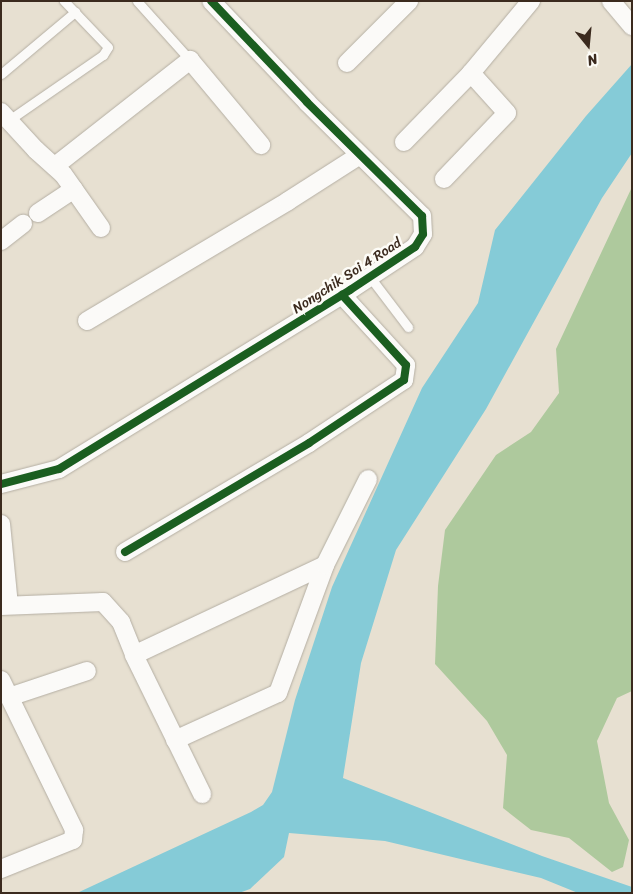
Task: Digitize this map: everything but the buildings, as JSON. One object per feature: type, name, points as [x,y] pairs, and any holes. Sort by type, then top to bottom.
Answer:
[{"type":"street","name":"Nongchik Soi 4 Road","points":[[1,484],[59,469],[370,277],[415,247],[423,234],[422,216],[307,102],[211,1]]},
{"type":"street","points":[[346,63],[409,1]]},
{"type":"street","points":[[404,142],[471,73],[531,1]]},
{"type":"street","points":[[611,1],[630,20]]},
{"type":"street","points":[[55,166],[190,60],[261,145]]},
{"type":"street","points":[[444,179],[507,113],[471,73]]},
{"type":"street","points":[[5,116],[36,150],[55,166],[74,188],[101,228]]},
{"type":"street","points":[[87,321],[288,201],[360,155]]},
{"type":"street","points":[[38,213],[74,188]]},
{"type":"street","points":[[1,241],[23,224]]},
{"type":"street","points":[[126,552],[309,443],[404,380],[406,365],[342,295]]},
{"type":"street","points":[[175,740],[278,693],[325,565],[368,479]]},
{"type":"street","points":[[1,524],[5,605],[103,602],[121,622],[134,655],[202,794]]},
{"type":"street","points":[[134,655],[325,565]]},
{"type":"street","points":[[9,697],[87,671]]},
{"type":"street","points":[[1,680],[74,830],[73,840],[1,869]]},
{"type":"lane","points":[[5,116],[103,55],[108,47],[64,1]]},
{"type":"lane","points":[[137,1],[190,60]]},
{"type":"lane","points":[[1,74],[74,12]]},
{"type":"lane","points":[[370,277],[408,327]]},
{"type":"green space","points":[[632,187],[632,691],[617,698],[597,741],[609,803],[629,840],[623,867],[612,872],[569,838],[531,830],[503,808],[507,755],[487,721],[435,664],[438,586],[445,530],[496,455],[531,432],[559,393],[556,349]]},
{"type":"water","points":[[632,64],[632,153],[602,198],[486,409],[396,550],[361,663],[343,778],[542,856],[632,887],[632,893],[578,893],[541,878],[385,841],[289,833],[284,857],[250,889],[239,893],[77,893],[251,812],[263,805],[272,792],[295,700],[332,587],[422,388],[478,303],[495,230],[586,116]]},
{"type":"cycle path","points":[[1,484],[59,469],[350,290],[415,247],[423,234],[422,216],[307,102],[211,1]]},
{"type":"cycle path","points":[[125,552],[309,443],[404,380],[406,365],[342,295]]}]
